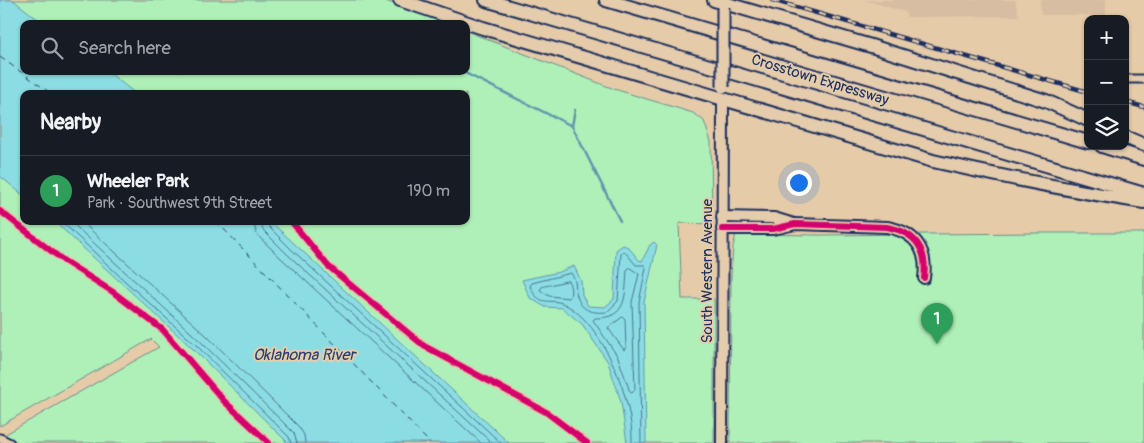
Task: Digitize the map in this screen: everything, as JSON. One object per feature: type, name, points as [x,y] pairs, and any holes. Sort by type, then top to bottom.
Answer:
[{"type":"highway","points":[[400,0],[459,20]]},
{"type":"highway","name":"Crosstown Expressway","points":[[486,0],[747,75],[1144,194]]},
{"type":"highway","name":"Crosstown Expressway","points":[[606,0],[1084,141]]},
{"type":"highway","points":[[719,3],[1046,101],[1084,118]]},
{"type":"highway","points":[[470,24],[723,93],[933,161],[986,174],[1144,202]]},
{"type":"highway","points":[[1129,139],[1144,145]]},
{"type":"highway","points":[[1115,150],[1144,159]]},
{"type":"main road","name":"South Western Avenue","points":[[719,3],[723,93],[722,443]]},
{"type":"main road","points":[[722,217],[774,218],[795,224]]},
{"type":"main road","points":[[722,228],[773,229],[795,224],[887,226],[896,228],[911,236],[921,249],[926,264],[924,278]]},
{"type":"street","points":[[1129,79],[1144,79]]},
{"type":"street","points":[[0,438],[10,443]]},
{"type":"shaded area","points":[[865,0],[1015,0],[1019,16],[907,17],[905,12]]},
{"type":"shaded area","points":[[1040,0],[1106,0],[1106,15],[1041,15]]},
{"type":"green space","points":[[0,0],[383,0],[437,20],[20,20],[20,75],[470,75],[470,33],[614,89],[693,113],[704,121],[711,142],[712,224],[679,223],[682,299],[714,299],[714,443],[18,443],[4,435],[159,347],[151,339],[0,426]]},
{"type":"green space","points":[[1144,233],[1144,443],[730,443],[731,276],[736,234]]},
{"type":"water","points":[[0,0],[13,0],[39,20],[20,20],[20,75],[112,75],[131,90],[20,90],[20,193],[0,176]]},
{"type":"water","name":"Oklahoma River","points":[[58,225],[274,225],[509,443],[288,443],[193,349]]},
{"type":"water","points":[[654,242],[657,245],[644,302],[646,443],[627,443],[621,402],[608,362],[582,324],[562,308],[545,307],[530,298],[522,280],[559,272],[574,266],[581,281],[582,295],[588,306],[605,307],[614,299],[616,250],[623,245],[628,247],[642,261],[650,245]]},
{"type":"waterway","points":[[469,75],[572,126]]},
{"type":"waterway","points":[[575,110],[572,126],[620,221]]},
{"type":"ferry route","points":[[0,57],[20,71]]},
{"type":"ferry route","points":[[25,75],[46,90]]},
{"type":"ferry route","points":[[220,225],[430,443]]},
{"type":"railway","points":[[772,0],[1084,91]]},
{"type":"railway","points":[[1129,103],[1144,107]]},
{"type":"cycle path","points":[[0,211],[64,261],[113,292],[163,330],[224,401],[269,443]]},
{"type":"cycle path","points":[[722,229],[773,229],[795,224],[887,227],[897,229],[912,238],[921,250],[924,258],[924,278]]},
{"type":"cycle path","points":[[294,225],[328,266],[424,346],[546,412],[587,443]]},
{"type":"place","name":"Wheeler Park","points":[[937,344]]}]
